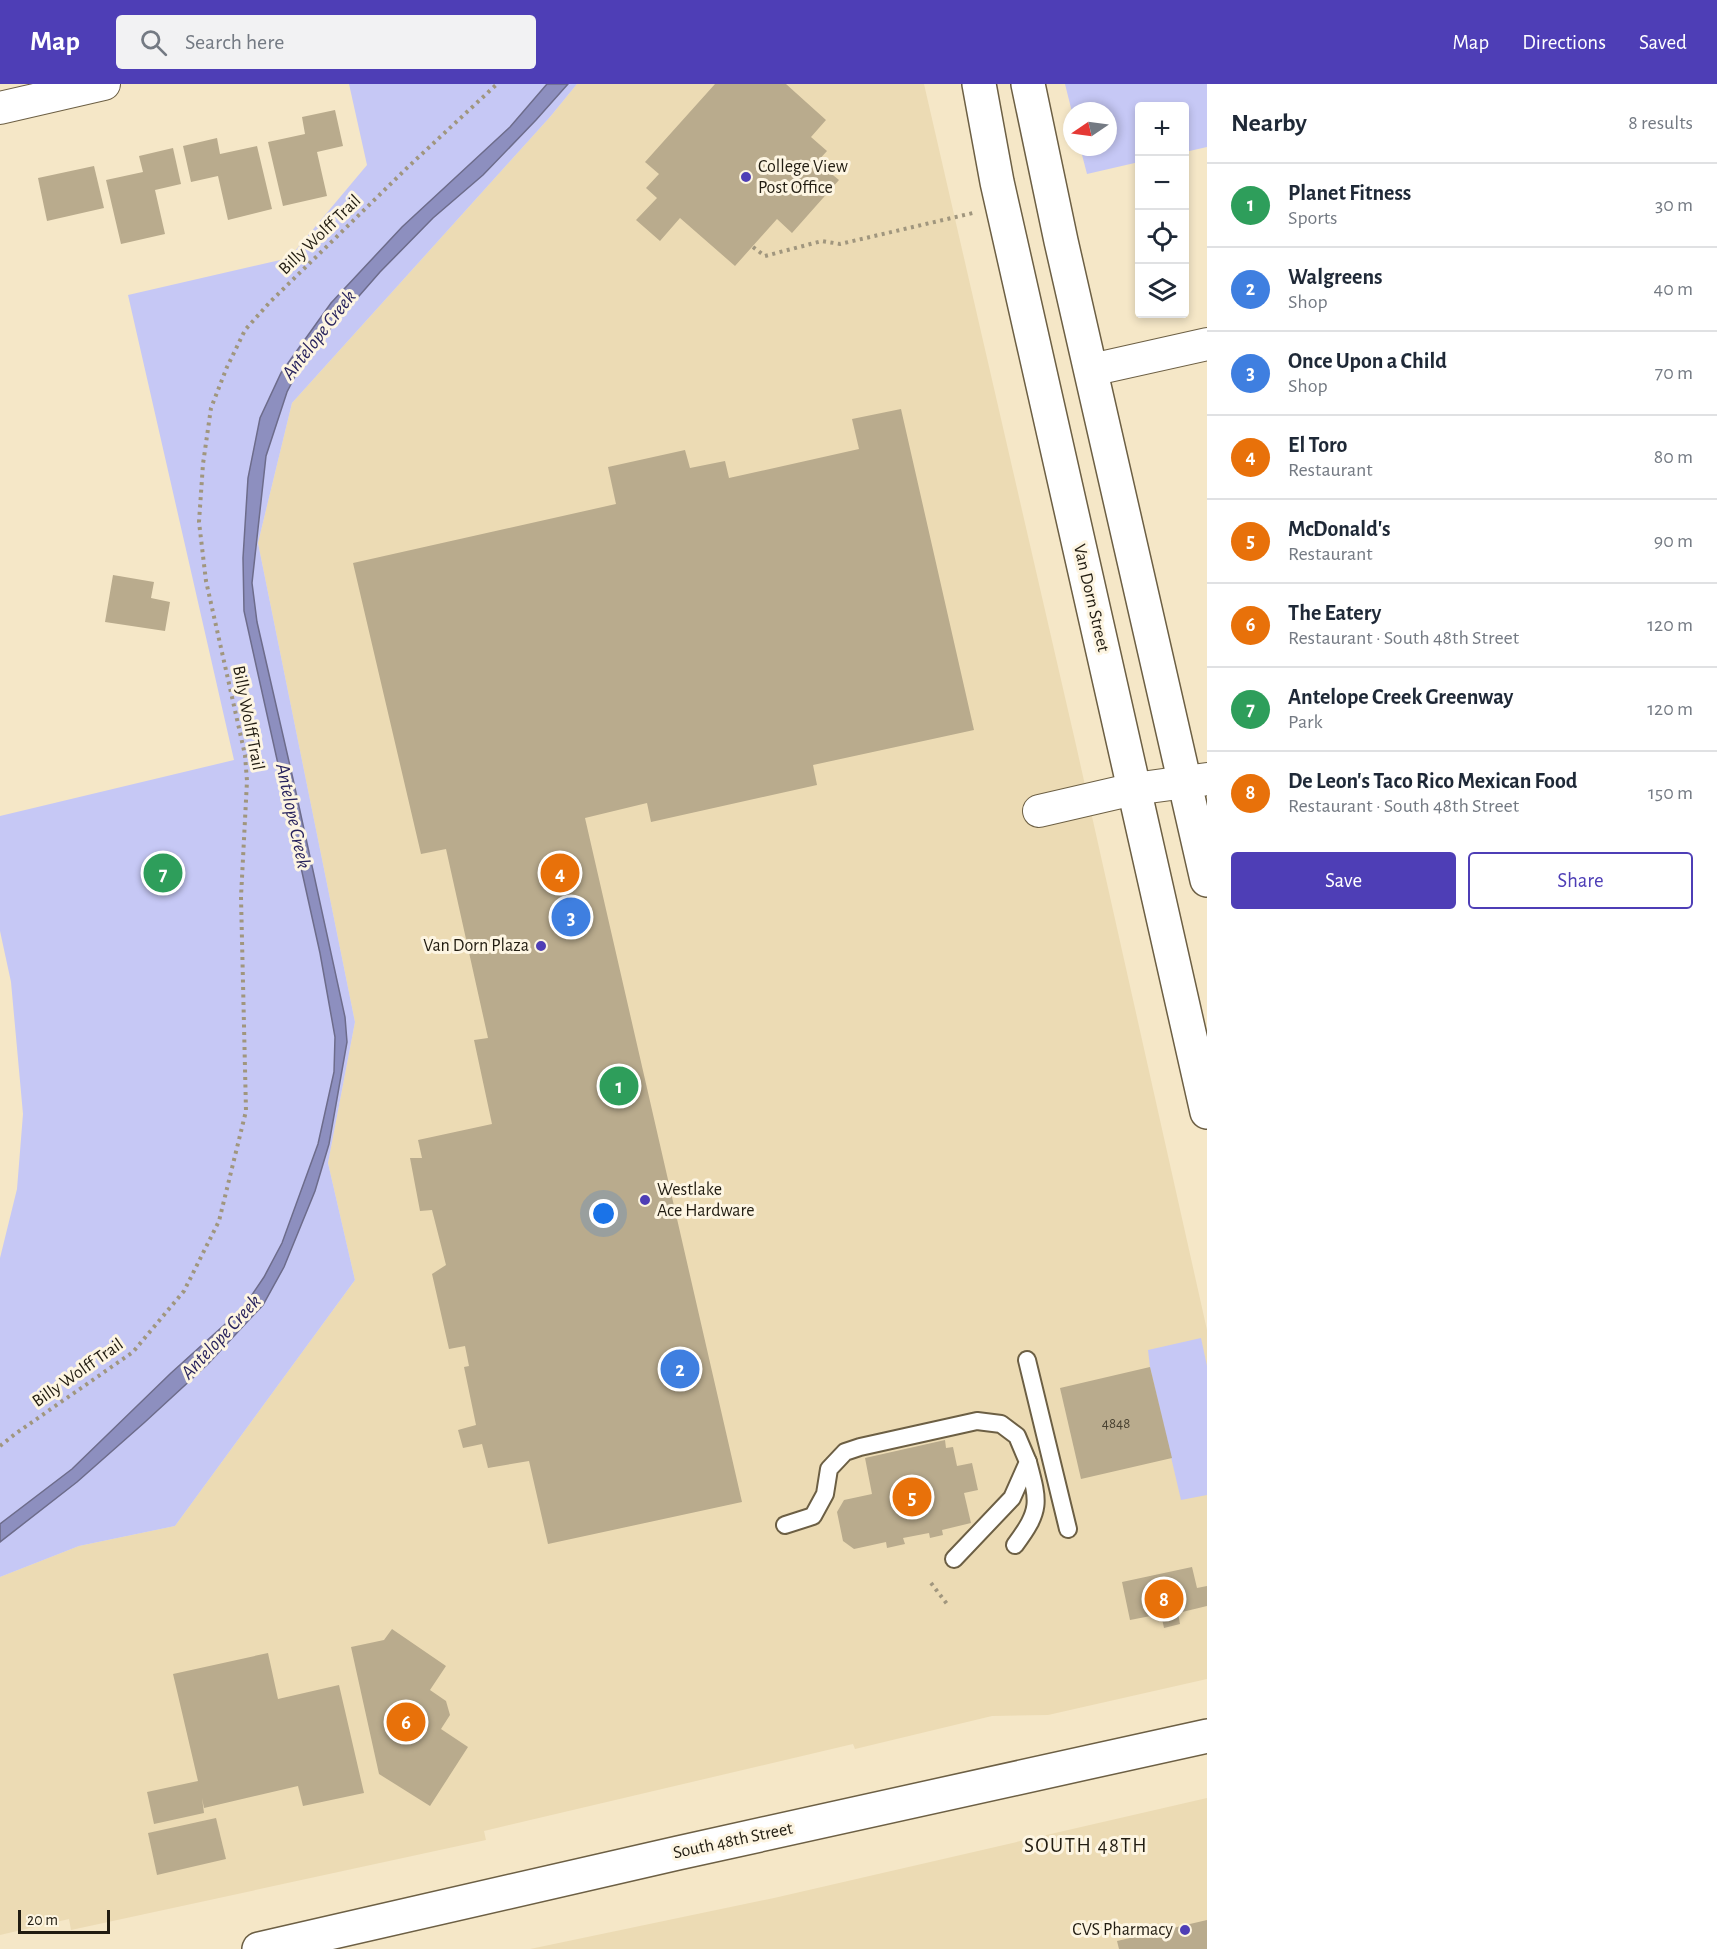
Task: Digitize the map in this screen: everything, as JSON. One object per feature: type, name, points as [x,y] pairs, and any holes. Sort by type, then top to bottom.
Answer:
[{"type":"main road","name":"Van Dorn Street","points":[[979,84],[997,182],[1207,1112]]},
{"type":"main road","points":[[1028,84],[1090,370],[1196,780],[1207,880]]},
{"type":"main road","name":"South 48th Street","points":[[259,1949],[687,1851],[1207,1737]]},
{"type":"street","points":[[0,108],[90,86]]},
{"type":"street","points":[[1090,370],[1207,344]]},
{"type":"street","points":[[1039,811],[1134,789],[1196,780]]},
{"type":"lane","points":[[1027,1360],[1068,1529]]},
{"type":"lane","points":[[785,1525],[813,1516],[825,1494],[829,1468],[845,1452],[977,1421],[1001,1424],[1017,1436],[1028,1462],[1036,1492],[1036,1506],[1032,1523],[1015,1545]]},
{"type":"lane","points":[[954,1558],[1012,1498],[1028,1462]]},
{"type":"path","name":"Billy Wolff Trail","points":[[0,1446],[133,1352],[184,1291],[219,1221],[246,1111],[242,897],[246,755],[206,581],[199,522],[202,464],[211,408],[245,330],[270,302],[409,166],[497,84]]},
{"type":"path","points":[[753,247],[765,256],[822,241],[840,244],[980,211]]},
{"type":"path","points":[[931,1583],[947,1604]]},
{"type":"shaded area","points":[[349,84],[577,84],[550,117],[292,403],[258,543],[355,1022],[328,1163],[355,1280],[175,1526],[79,1546],[0,1577],[0,1258],[17,1189],[23,1114],[11,982],[0,931],[0,816],[234,760],[128,295],[289,258],[367,165]]},
{"type":"shaded area","name":"Van Dorn Plaza","points":[[577,84],[924,84],[1076,745],[1207,1330],[1207,1679],[1048,1715],[992,1716],[855,1749],[853,1744],[484,1831],[486,1840],[71,1930],[69,1919],[0,1935],[0,1577],[79,1546],[175,1526],[355,1280],[328,1163],[355,1022],[258,543],[292,403],[550,117]]},
{"type":"shaded area","points":[[1065,84],[1207,84],[1207,147],[1189,151],[1189,102],[1135,102],[1135,163],[1087,174],[1082,156],[1117,156],[1117,102],[1070,102]]},
{"type":"shaded area","points":[[1201,1338],[1207,1366],[1207,1495],[1181,1500],[1148,1350]]},
{"type":"shaded area","points":[[1207,1798],[1207,1949],[530,1949],[774,1898]]},
{"type":"water","name":"Antelope Creek","points":[[547,84],[568,84],[483,175],[433,218],[380,272],[304,359],[287,392],[266,456],[252,583],[257,622],[345,1017],[347,1042],[329,1144],[315,1191],[284,1267],[263,1305],[208,1364],[145,1422],[77,1482],[0,1542],[0,1524],[72,1469],[171,1373],[243,1308],[264,1277],[282,1243],[318,1144],[334,1072],[335,1037],[320,953],[244,611],[243,558],[248,478],[260,418],[281,373],[331,303],[402,227],[510,127]]},
{"type":"building","name":"College View Post Office","points":[[715,84],[786,84],[826,120],[811,137],[827,151],[817,162],[839,180],[792,233],[777,219],[735,266],[680,218],[660,241],[636,220],[657,198],[646,188],[659,174],[645,162]]},
{"type":"building","points":[[335,110],[343,146],[317,152],[327,196],[283,206],[268,142],[305,134],[302,117]]},
{"type":"building","points":[[217,138],[220,154],[257,146],[272,209],[228,220],[218,176],[191,182],[183,146]]},
{"type":"building","points":[[173,148],[181,184],[155,190],[165,234],[121,244],[106,180],[143,172],[139,156]]},
{"type":"building","points":[[94,166],[104,208],[47,221],[38,178]]},
{"type":"building","name":"Van Dorn Plaza","points":[[901,409],[974,730],[813,765],[817,785],[651,822],[647,803],[585,818],[742,1502],[548,1544],[529,1461],[488,1468],[482,1444],[463,1448],[458,1430],[476,1425],[464,1367],[469,1366],[465,1346],[449,1349],[432,1274],[446,1265],[432,1210],[420,1211],[410,1158],[422,1158],[418,1140],[492,1124],[474,1040],[488,1038],[446,849],[421,854],[353,563],[616,504],[608,467],[685,450],[690,468],[725,461],[729,478],[859,449],[852,419]]},
{"type":"building","points":[[113,575],[154,582],[151,598],[170,602],[165,631],[105,622]]},
{"type":"building","points":[[1150,1367],[1172,1458],[1081,1479],[1060,1388]]},
{"type":"building","points":[[945,1440],[946,1448],[953,1447],[957,1466],[972,1463],[978,1490],[964,1493],[971,1523],[942,1530],[943,1535],[930,1538],[929,1533],[903,1538],[905,1544],[887,1548],[886,1542],[854,1549],[843,1541],[837,1512],[844,1500],[872,1494],[865,1458]]},
{"type":"building","points":[[1192,1567],[1197,1588],[1207,1586],[1207,1606],[1178,1613],[1180,1624],[1164,1628],[1161,1614],[1130,1620],[1122,1582]]},
{"type":"building","points":[[392,1629],[446,1666],[430,1690],[446,1701],[450,1715],[441,1729],[468,1747],[430,1806],[379,1774],[351,1647],[384,1640]]},
{"type":"building","points":[[268,1653],[278,1699],[339,1685],[364,1793],[303,1806],[298,1786],[204,1808],[202,1798],[204,1813],[154,1824],[147,1792],[198,1781],[173,1674]]},
{"type":"building","points":[[216,1818],[226,1859],[157,1875],[148,1833]]},
{"type":"building","name":"CVS Pharmacy","points":[[1207,1920],[1207,1949],[1119,1949],[1117,1941]]},
{"type":"place","name":"College View Post Office","points":[[746,177]]},
{"type":"place","name":"Antelope Creek Greenway","points":[[163,873]]},
{"type":"place","name":"El Toro","points":[[560,873]]},
{"type":"place","name":"Once Upon a Child","points":[[571,917]]},
{"type":"place","name":"Van Dorn Plaza","points":[[541,946]]},
{"type":"place","name":"Planet Fitness","points":[[619,1086]]},
{"type":"place","name":"Westlake Ace Hardware","points":[[645,1200]]},
{"type":"place","name":"Walgreens","points":[[680,1369]]},
{"type":"place","name":"McDonald's","points":[[912,1497]]},
{"type":"place","name":"De Leon's Taco Rico Mexican Food","points":[[1164,1599]]},
{"type":"place","name":"The Eatery","points":[[406,1722]]},
{"type":"place","name":"CVS Pharmacy","points":[[1185,1930]]},
{"type":"district","name":"SOUTH 48TH","points":[[1086,1845]]}]
